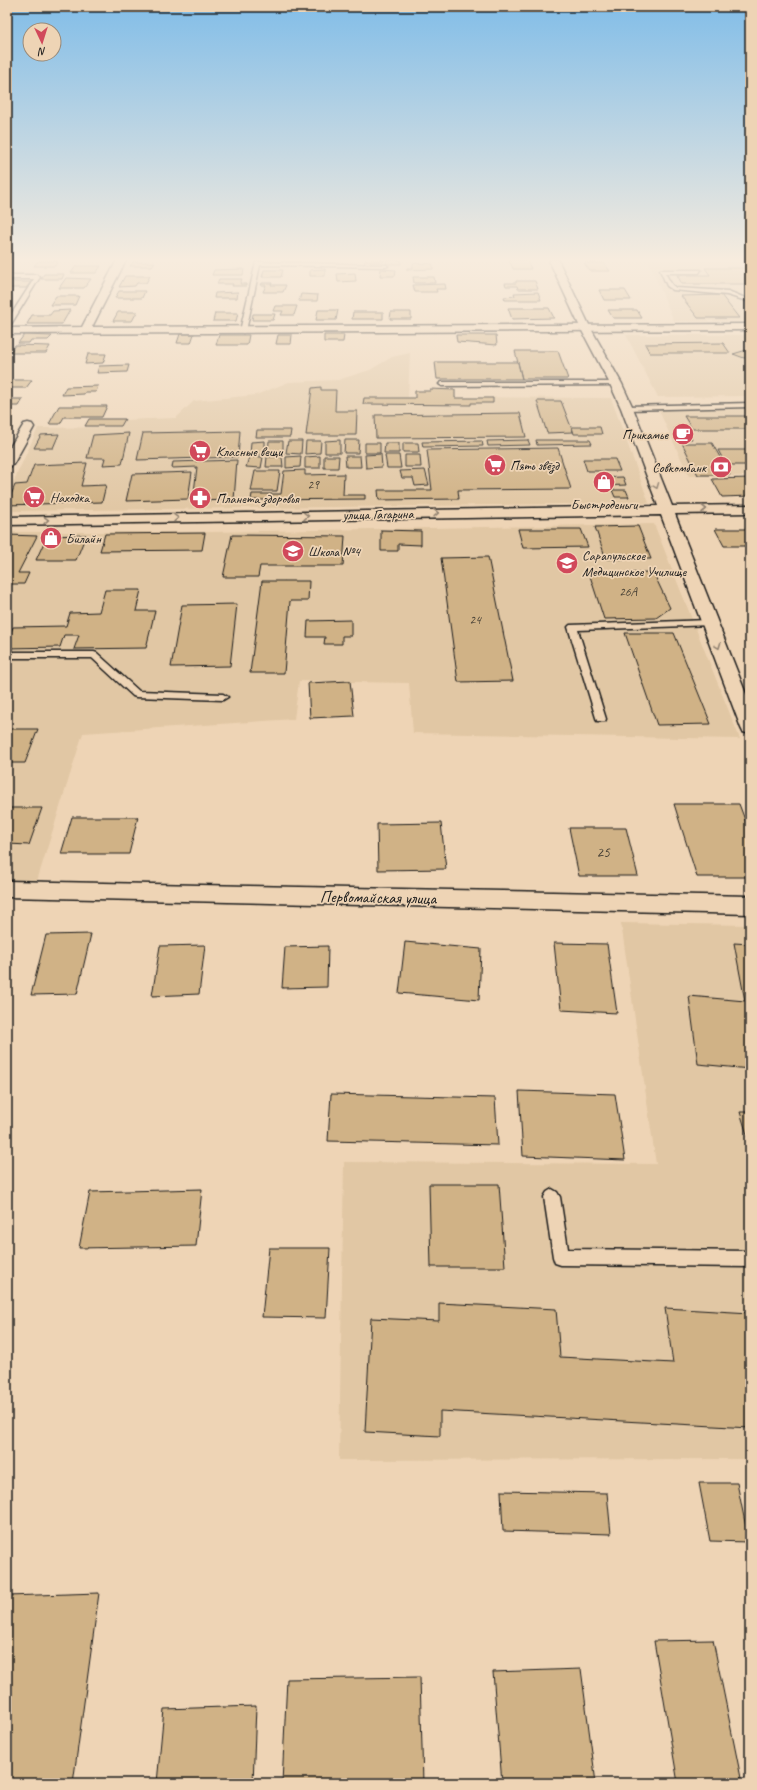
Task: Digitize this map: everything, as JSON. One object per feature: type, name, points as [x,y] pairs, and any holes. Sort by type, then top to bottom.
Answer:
[{"type":"street","points":[[594,344],[627,408],[750,728]]},
{"type":"street","points":[[7,463],[28,427]]},
{"type":"street","name":"улица Гагарина","points":[[7,521],[665,509],[750,509]]},
{"type":"street","name":"Первомайская улица","points":[[7,888],[750,905]]},
{"type":"lane","points":[[442,384],[616,384]]},
{"type":"lane","points":[[627,408],[750,405]]},
{"type":"lane","points":[[601,719],[573,628],[709,623]]},
{"type":"lane","points":[[7,655],[94,655],[136,694],[223,697]]},
{"type":"lane","points":[[552,1197],[561,1257],[750,1259]]},
{"type":"shaded area","points":[[630,344],[750,344],[750,396],[658,397]]},
{"type":"shaded area","points":[[410,353],[408,397],[611,398],[649,503],[7,511],[7,496],[38,428],[121,427],[124,420],[176,418],[194,401],[256,395],[289,382],[338,380],[370,370],[392,357]]},
{"type":"shaded area","points":[[750,403],[750,476],[689,476],[656,404]]},
{"type":"shaded area","points":[[654,524],[740,739],[413,733],[409,683],[299,681],[294,719],[83,733],[37,881],[7,880],[7,532],[210,532]]},
{"type":"shaded area","points":[[621,923],[750,925],[750,1459],[339,1460],[344,1162],[656,1164]]},
{"type":"building","points":[[216,344],[247,344],[247,345],[216,345]]},
{"type":"building","points":[[477,344],[497,344],[497,345]]},
{"type":"building","points":[[645,344],[723,344],[730,353],[650,353]]},
{"type":"building","points":[[15,345],[50,346],[46,353],[10,353]]},
{"type":"building","points":[[750,349],[750,357],[744,358],[733,354]]},
{"type":"building","points":[[515,351],[558,351],[568,379],[522,379]]},
{"type":"building","points":[[88,354],[106,354],[103,363],[85,364]]},
{"type":"building","points":[[435,362],[518,362],[522,379],[437,379]]},
{"type":"building","points":[[129,365],[127,372],[97,373],[99,366]]},
{"type":"building","points":[[8,380],[32,380],[26,388],[7,388]]},
{"type":"building","points":[[98,386],[96,392],[62,395],[66,387]]},
{"type":"building","points":[[321,387],[321,390],[336,390],[335,411],[357,411],[356,435],[306,435],[312,388]]},
{"type":"building","points":[[430,389],[455,390],[455,398],[493,398],[493,403],[471,403],[471,405],[363,404],[364,398],[415,398],[415,391],[430,391]]},
{"type":"building","points":[[7,399],[23,399],[19,406],[7,406]]},
{"type":"building","points":[[537,401],[561,401],[573,432],[547,433]]},
{"type":"building","points":[[59,406],[107,406],[102,417],[64,417],[60,424],[49,424]]},
{"type":"building","points":[[520,413],[526,437],[376,438],[375,415]]},
{"type":"building","points":[[684,416],[750,416],[750,429],[692,429]]},
{"type":"building","points":[[89,419],[125,419],[121,426],[85,426]]},
{"type":"building","points":[[572,427],[600,427],[602,434],[574,434]]},
{"type":"building","name":"Прикамье","points":[[686,428],[692,439],[680,439],[674,429]]},
{"type":"building","points":[[257,430],[291,430],[290,437],[256,437]]},
{"type":"building","points":[[240,431],[238,457],[137,460],[143,433]]},
{"type":"building","points":[[129,433],[122,464],[103,465],[105,458],[87,458],[93,435]]},
{"type":"building","points":[[59,434],[53,448],[34,448],[41,435]]},
{"type":"building","points":[[340,440],[340,453],[325,453],[325,441]]},
{"type":"building","points":[[345,440],[359,440],[358,453],[344,453]]},
{"type":"building","points":[[528,440],[530,445],[488,446],[487,441]]},
{"type":"building","points":[[536,440],[590,440],[592,444],[537,445]]},
{"type":"building","points":[[265,441],[265,455],[250,455],[251,442]]},
{"type":"building","points":[[269,441],[283,441],[283,454],[268,454]]},
{"type":"building","points":[[288,441],[302,441],[301,454],[286,453]]},
{"type":"building","points":[[306,441],[321,441],[320,453],[305,454]]},
{"type":"building","points":[[482,441],[483,446],[423,447],[422,442]]},
{"type":"building","points":[[365,443],[380,443],[380,453],[365,453]]},
{"type":"building","points":[[385,443],[399,443],[399,453],[384,453]]},
{"type":"building","points":[[403,443],[418,443],[419,452],[403,452]]},
{"type":"building","points":[[682,443],[712,443],[730,475],[698,475]]},
{"type":"building","points":[[558,448],[571,489],[458,490],[459,499],[379,500],[378,490],[432,490],[427,450]]},
{"type":"building","points":[[718,450],[750,450],[750,465],[726,465]]},
{"type":"building","points":[[381,454],[382,467],[366,468],[365,455]]},
{"type":"building","points":[[385,455],[399,455],[401,468],[387,468]]},
{"type":"building","points":[[405,455],[420,455],[421,467],[405,467]]},
{"type":"building","points":[[301,456],[300,467],[286,468],[286,457]]},
{"type":"building","points":[[320,456],[320,468],[305,468],[305,457]]},
{"type":"building","points":[[324,456],[339,456],[338,468],[324,468]]},
{"type":"building","points":[[345,456],[360,456],[361,467],[346,467]]},
{"type":"building","points":[[249,457],[263,457],[261,468],[246,467]]},
{"type":"building","points":[[267,457],[282,457],[283,467],[266,467]]},
{"type":"building","points":[[583,459],[615,459],[620,471],[587,471]]},
{"type":"building","points":[[237,460],[234,500],[193,501],[197,467],[172,468],[173,462]]},
{"type":"building","points":[[87,463],[81,486],[106,485],[102,502],[7,505],[15,485],[27,484],[34,465]]},
{"type":"building","points":[[305,470],[305,475],[344,474],[343,495],[365,495],[365,499],[251,500],[252,494],[281,494],[284,471]]},
{"type":"building","points":[[425,470],[429,485],[415,486],[413,478],[402,478],[400,471]]},
{"type":"building","points":[[255,471],[280,471],[277,491],[251,491]]},
{"type":"building","points":[[192,472],[188,499],[126,501],[132,474]]},
{"type":"building","points":[[623,477],[626,485],[599,486],[596,478]]},
{"type":"building","points":[[750,478],[750,496],[722,497],[712,479]]},
{"type":"building","points":[[612,490],[626,490],[629,497],[615,497]]},
{"type":"building","points":[[638,526],[651,559],[606,559],[595,527]]},
{"type":"building","points":[[518,529],[581,529],[588,547],[523,548]]},
{"type":"building","points":[[715,529],[750,529],[750,546],[724,546]]},
{"type":"building","points":[[381,530],[421,531],[421,545],[398,544],[398,551],[381,551]]},
{"type":"building","points":[[205,533],[202,550],[100,551],[105,534]]},
{"type":"building","points":[[7,535],[37,536],[18,573],[29,573],[24,584],[7,584]]},
{"type":"building","points":[[86,535],[76,560],[36,560],[47,536]]},
{"type":"building","name":"Школа №4","points":[[232,535],[345,536],[343,566],[260,566],[258,577],[223,577]]},
{"type":"building","points":[[488,557],[513,681],[458,682],[441,558]]},
{"type":"building","points":[[653,572],[670,608],[656,618],[604,619],[589,573]]},
{"type":"building","points":[[262,581],[309,581],[308,601],[290,601],[284,673],[250,673]]},
{"type":"building","points":[[105,590],[141,590],[136,611],[155,611],[146,648],[74,649],[79,635],[64,635],[60,647],[7,648],[7,643],[13,627],[66,626],[70,613],[99,612]]},
{"type":"building","points":[[237,604],[230,666],[171,667],[182,605]]},
{"type":"building","points":[[351,620],[351,636],[342,636],[342,644],[324,644],[325,637],[307,637],[308,621]]},
{"type":"building","points":[[625,633],[674,633],[711,724],[657,725]]},
{"type":"building","points":[[350,681],[354,716],[310,718],[308,683]]},
{"type":"building","points":[[7,729],[38,729],[25,763],[7,763]]},
{"type":"building","points":[[674,804],[739,804],[750,833],[750,877],[697,877]]},
{"type":"building","points":[[7,808],[42,808],[29,845],[7,844]]},
{"type":"building","points":[[72,817],[138,817],[129,854],[61,854]]},
{"type":"building","points":[[441,823],[446,869],[378,870],[377,824]]},
{"type":"building","points":[[569,828],[626,828],[638,876],[579,876]]},
{"type":"building","points":[[91,934],[77,994],[31,995],[46,935]]},
{"type":"building","points":[[405,942],[481,949],[479,1000],[399,993]]},
{"type":"building","points":[[554,943],[607,944],[617,1013],[561,1010]]},
{"type":"building","points":[[734,943],[750,944],[750,1069],[698,1064],[689,996],[745,1001]]},
{"type":"building","points":[[205,945],[199,994],[152,996],[160,946]]},
{"type":"building","points":[[328,946],[327,987],[282,988],[285,947]]},
{"type":"building","points":[[519,1091],[615,1094],[625,1160],[523,1156]]},
{"type":"building","points":[[331,1094],[495,1098],[498,1145],[328,1141]]},
{"type":"building","points":[[740,1112],[750,1112],[750,1144]]},
{"type":"building","points":[[429,1184],[499,1184],[505,1267],[431,1267]]},
{"type":"building","points":[[202,1189],[196,1246],[79,1248],[90,1192]]},
{"type":"building","points":[[269,1248],[330,1248],[326,1318],[262,1317]]},
{"type":"building","points":[[439,1303],[556,1309],[560,1357],[673,1363],[665,1308],[750,1313],[750,1428],[440,1411],[440,1436],[365,1432],[371,1318],[439,1321]]},
{"type":"building","points":[[699,1483],[737,1483],[749,1542],[710,1541]]},
{"type":"building","points":[[501,1491],[607,1493],[611,1534],[503,1531]]},
{"type":"building","points":[[99,1593],[73,1783],[7,1783],[7,1596]]},
{"type":"building","points":[[713,1640],[742,1783],[678,1783],[654,1641]]},
{"type":"building","points":[[581,1669],[596,1783],[502,1783],[493,1672]]},
{"type":"building","points":[[420,1677],[423,1783],[282,1783],[287,1679]]},
{"type":"building","points":[[256,1706],[253,1783],[157,1783],[164,1709]]},
{"type":"place","name":"Прикамье","points":[[683,434]]},
{"type":"place","name":"Класные вещи","points":[[200,451]]},
{"type":"place","name":"Пять звёзд","points":[[495,465]]},
{"type":"place","name":"Совкомбанк","points":[[721,467]]},
{"type":"place","name":"Быстроденьги","points":[[604,482]]},
{"type":"place","name":"Находка","points":[[34,497]]},
{"type":"place","name":"Планета здоровья","points":[[200,498]]},
{"type":"place","name":"Билайн","points":[[51,538]]},
{"type":"place","name":"Школа №4","points":[[293,551]]},
{"type":"place","name":"Сарапульское Медицинское Училище","points":[[567,563]]}]
